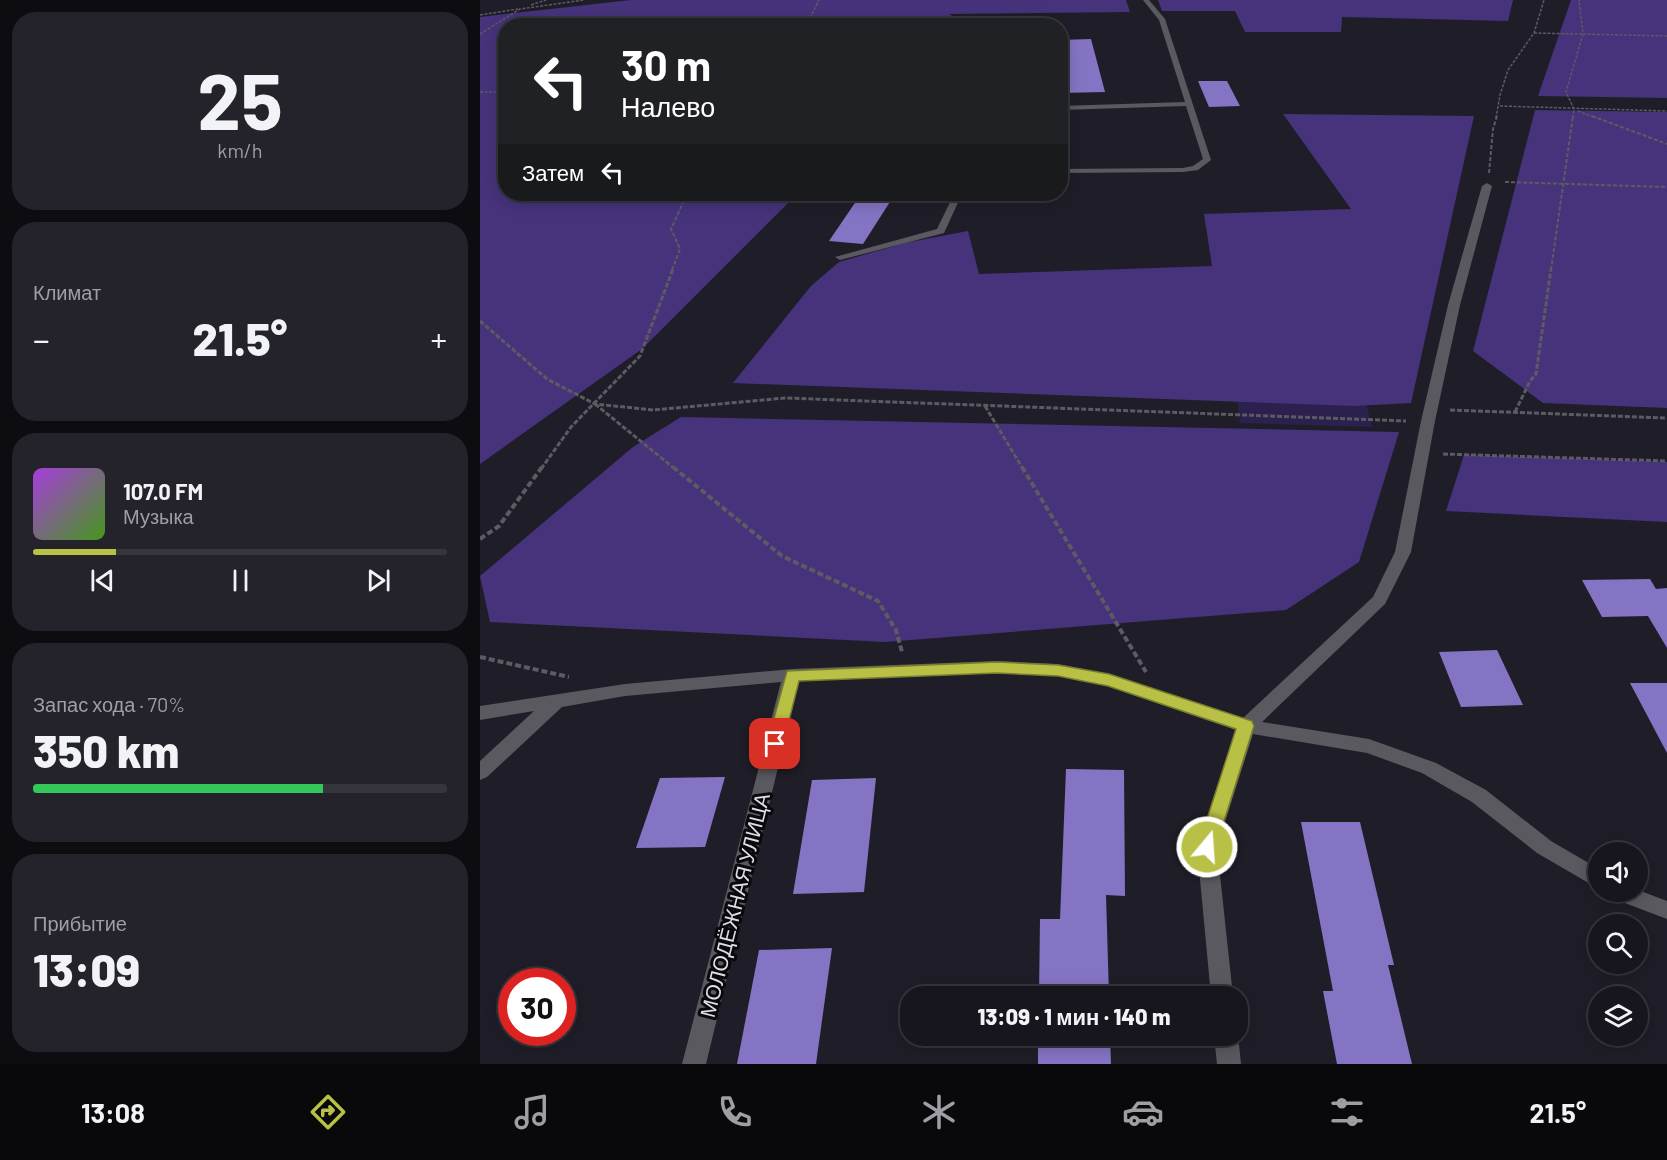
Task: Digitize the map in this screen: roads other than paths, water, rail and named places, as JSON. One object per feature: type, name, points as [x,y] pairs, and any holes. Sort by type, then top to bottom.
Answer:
[{"type":"street","points":[[1221,986],[1207,847],[1246,726],[1379,600],[1403,552],[1429,416],[1454,305],[1487,186]]},
{"type":"street","points":[[480,713],[625,690],[792,675],[997,667],[1058,670],[1109,680],[1246,726],[1369,746],[1429,768],[1479,796],[1544,847],[1588,873]]},
{"type":"street","name":"МОЛОДЁЖНАЯ УЛИЦА","points":[[694,1064],[792,675]]},
{"type":"street","points":[[480,772],[559,699]]},
{"type":"street","points":[[1646,902],[1667,910]]},
{"type":"street","points":[[1227,1046],[1229,1064]]},
{"type":"lane","points":[[1068,171],[1183,170],[1207,160],[1162,19],[1155,14],[1146,0]]},
{"type":"lane","points":[[1068,108],[1188,104]]},
{"type":"lane","points":[[840,257],[941,231],[955,201]]}]
